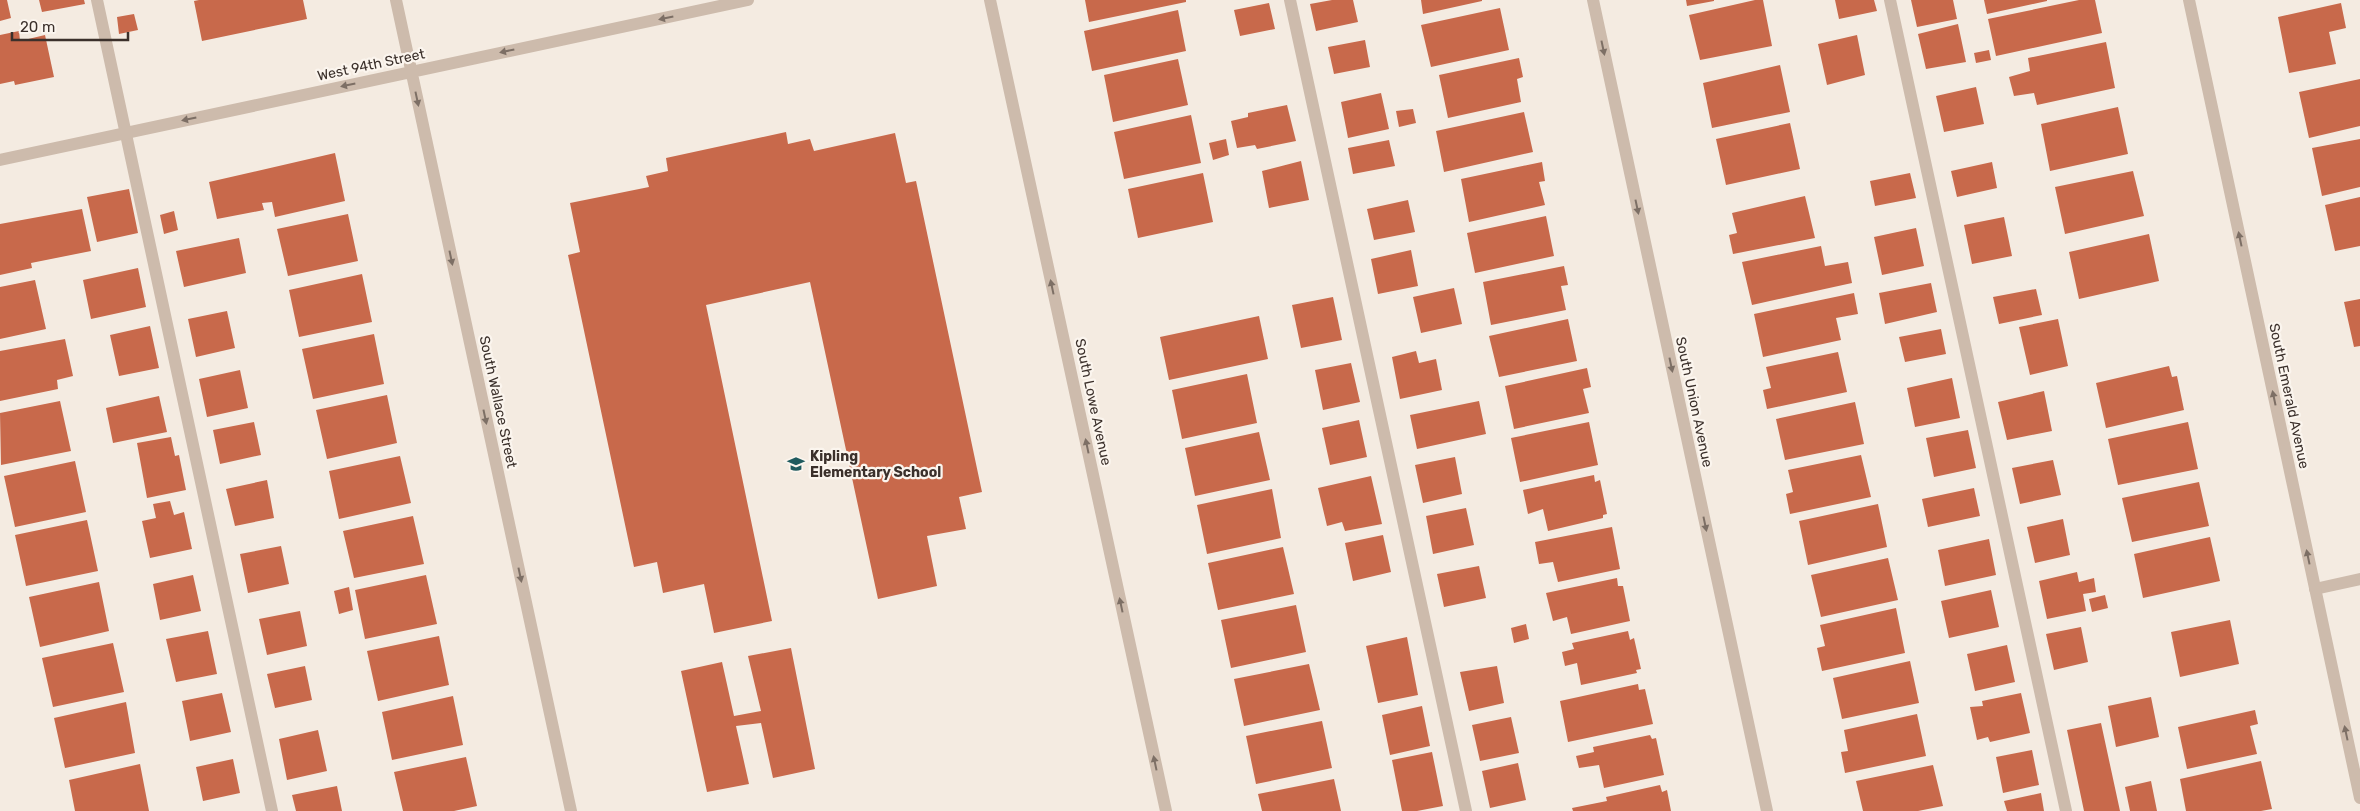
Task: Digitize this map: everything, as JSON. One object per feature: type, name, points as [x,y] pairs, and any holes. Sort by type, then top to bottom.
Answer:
[{"type":"street","points":[[97,0],[272,811]]},
{"type":"street","name":"South Wallace Street","points":[[396,0],[571,811]]},
{"type":"street","name":"West 94th Street","points":[[0,160],[411,72],[699,5],[748,0]]},
{"type":"street","name":"South Lowe Avenue","points":[[990,0],[1166,811]]},
{"type":"street","points":[[1290,0],[1466,811]]},
{"type":"street","name":"South Union Avenue","points":[[1593,0],[1767,811]]},
{"type":"street","points":[[1890,0],[2066,811]]},
{"type":"street","name":"South Emerald Avenue","points":[[2189,0],[2360,798]]},
{"type":"street","points":[[2315,589],[2360,579]]},
{"type":"building","points":[[0,0],[7,0],[11,18],[0,21]]},
{"type":"building","points":[[39,0],[84,0],[85,4],[42,12]]},
{"type":"building","points":[[303,0],[307,19],[202,41],[194,1]]},
{"type":"building","points":[[1085,0],[1186,0],[1186,2],[1089,22]]},
{"type":"building","points":[[1332,0],[1353,0],[1358,22],[1316,31],[1310,4]]},
{"type":"building","points":[[1421,0],[1482,0],[1482,1],[1423,14]]},
{"type":"building","points":[[1686,0],[1714,0],[1714,1],[1687,6]]},
{"type":"building","points":[[1755,0],[1763,0],[1772,46],[1700,60],[1689,15]]},
{"type":"building","points":[[1835,0],[1874,0],[1877,11],[1839,19]]},
{"type":"building","points":[[1911,0],[1953,0],[1957,19],[1917,27]]},
{"type":"building","points":[[1984,0],[2047,0],[2047,1],[1987,14]]},
{"type":"building","points":[[2079,0],[2095,0],[2102,33],[1996,56],[1988,19]]},
{"type":"building","points":[[1269,3],[1275,29],[1240,36],[1234,10]]},
{"type":"building","points":[[2341,3],[2346,28],[2329,32],[2336,64],[2289,73],[2278,17]]},
{"type":"building","points":[[1500,8],[1509,50],[1431,67],[1421,25]]},
{"type":"building","points":[[1178,10],[1186,51],[1092,71],[1084,31]]},
{"type":"building","points":[[134,14],[138,30],[119,34],[117,17]]},
{"type":"building","points":[[1958,24],[1966,62],[1926,69],[1918,34]]},
{"type":"building","points":[[19,31],[20,41],[45,35],[54,77],[15,85],[14,81],[0,84],[0,35]]},
{"type":"building","points":[[1857,35],[1865,75],[1827,85],[1818,44]]},
{"type":"building","points":[[1365,40],[1370,67],[1334,74],[1328,47]]},
{"type":"building","points":[[2106,42],[2115,88],[2037,105],[2034,93],[2014,96],[2009,77],[2030,71],[2028,58]]},
{"type":"building","points":[[1989,50],[1991,60],[1976,63],[1974,53]]},
{"type":"building","points":[[1519,58],[1523,77],[1517,79],[1521,102],[1448,118],[1439,75]]},
{"type":"building","points":[[1178,59],[1188,105],[1113,122],[1104,75]]},
{"type":"building","points":[[1780,65],[1790,112],[1712,128],[1703,83]]},
{"type":"building","points":[[2360,79],[2360,126],[2309,138],[2299,92]]},
{"type":"building","points":[[1976,87],[1984,124],[1944,132],[1936,96]]},
{"type":"building","points":[[1381,93],[1389,129],[1348,138],[1341,102]]},
{"type":"building","points":[[1287,105],[1296,141],[1257,149],[1255,145],[1237,148],[1231,121],[1248,117],[1248,113]]},
{"type":"building","points":[[2118,107],[2128,154],[2050,171],[2041,124]]},
{"type":"building","points":[[1413,109],[1416,123],[1399,127],[1396,111]]},
{"type":"building","points":[[1524,112],[1533,152],[1444,172],[1436,131]]},
{"type":"building","points":[[1191,115],[1201,163],[1124,179],[1114,132]]},
{"type":"building","points":[[1790,123],[1800,169],[1726,185],[1716,139]]},
{"type":"building","points":[[786,132],[788,144],[810,139],[814,151],[895,133],[906,183],[916,181],[982,492],[959,497],[966,529],[927,536],[937,586],[878,599],[810,282],[706,305],[772,621],[714,633],[704,584],[663,593],[657,562],[634,567],[568,255],[580,252],[570,203],[649,187],[646,176],[668,171],[666,158]]},
{"type":"building","points":[[1226,139],[1229,155],[1213,160],[1209,143]]},
{"type":"building","points":[[2360,139],[2360,187],[2322,196],[2312,148]]},
{"type":"building","points":[[1389,140],[1395,166],[1353,174],[1348,148]]},
{"type":"building","points":[[335,153],[345,201],[275,217],[272,202],[262,203],[264,210],[217,219],[209,182]]},
{"type":"building","points":[[1301,161],[1309,200],[1269,208],[1262,171]]},
{"type":"building","points":[[1542,162],[1545,181],[1539,182],[1545,205],[1469,222],[1461,179]]},
{"type":"building","points":[[1992,162],[1997,188],[1957,197],[1951,171]]},
{"type":"building","points":[[2133,171],[2144,216],[2065,234],[2055,187]]},
{"type":"building","points":[[1203,173],[1213,222],[1138,238],[1128,189]]},
{"type":"building","points":[[1910,173],[1916,198],[1875,206],[1870,181]]},
{"type":"building","points":[[129,189],[138,233],[97,242],[87,197]]},
{"type":"building","points":[[1805,196],[1815,238],[1733,254],[1729,235],[1737,233],[1732,213]]},
{"type":"building","points":[[2360,197],[2360,246],[2335,251],[2325,205]]},
{"type":"building","points":[[1408,200],[1415,232],[1374,240],[1367,209]]},
{"type":"building","points":[[82,209],[91,251],[31,263],[32,268],[0,275],[0,224]]},
{"type":"building","points":[[174,211],[178,230],[164,234],[160,215]]},
{"type":"building","points":[[348,214],[358,261],[288,276],[277,229]]},
{"type":"building","points":[[1546,216],[1554,256],[1475,273],[1467,233]]},
{"type":"building","points":[[2004,217],[2012,256],[1972,264],[1964,225]]},
{"type":"building","points":[[1916,228],[1924,266],[1882,275],[1874,237]]},
{"type":"building","points":[[2149,234],[2159,281],[2079,299],[2069,252]]},
{"type":"building","points":[[239,238],[246,273],[184,287],[176,251]]},
{"type":"building","points":[[1821,246],[1825,266],[1848,262],[1852,283],[1752,305],[1742,262]]},
{"type":"building","points":[[1411,250],[1418,286],[1378,294],[1371,259]]},
{"type":"building","points":[[1564,266],[1568,285],[1561,286],[1566,310],[1491,325],[1483,282]]},
{"type":"building","points":[[138,268],[146,307],[91,319],[83,280]]},
{"type":"building","points":[[362,274],[372,322],[299,337],[289,290]]},
{"type":"building","points":[[35,280],[46,329],[0,339],[0,287]]},
{"type":"building","points":[[1931,283],[1937,312],[1885,324],[1879,293]]},
{"type":"building","points":[[1454,288],[1462,324],[1421,333],[1413,297]]},
{"type":"building","points":[[2036,289],[2042,315],[1999,324],[1993,297]]},
{"type":"building","points":[[1854,293],[1858,314],[1836,318],[1841,340],[1763,357],[1754,314]]},
{"type":"building","points":[[1333,297],[1342,340],[1301,348],[1292,305]]},
{"type":"building","points":[[2360,299],[2360,346],[2354,347],[2344,302]]},
{"type":"building","points":[[227,311],[235,348],[196,357],[188,319]]},
{"type":"building","points":[[1259,316],[1268,359],[1169,380],[1160,337]]},
{"type":"building","points":[[1568,319],[1577,361],[1499,377],[1489,336]]},
{"type":"building","points":[[2058,319],[2068,366],[2030,375],[2019,327]]},
{"type":"building","points":[[150,326],[159,368],[119,376],[110,335]]},
{"type":"building","points":[[1941,329],[1946,354],[1905,362],[1899,337]]},
{"type":"building","points":[[374,334],[384,384],[313,399],[302,349]]},
{"type":"building","points":[[65,339],[73,376],[57,380],[58,389],[0,401],[0,351]]},
{"type":"building","points":[[1416,351],[1419,363],[1436,359],[1442,390],[1400,399],[1392,357]]},
{"type":"building","points":[[1838,352],[1847,392],[1767,409],[1763,390],[1771,388],[1766,367]]},
{"type":"building","points":[[1351,363],[1360,402],[1323,410],[1315,370]]},
{"type":"building","points":[[2169,366],[2172,377],[2177,376],[2184,410],[2106,428],[2096,383]]},
{"type":"building","points":[[1587,368],[1591,387],[1583,389],[1589,413],[1514,429],[1505,386]]},
{"type":"building","points":[[240,370],[248,408],[207,417],[199,379]]},
{"type":"building","points":[[1247,374],[1257,423],[1182,439],[1172,390]]},
{"type":"building","points":[[1952,378],[1960,418],[1915,427],[1907,388]]},
{"type":"building","points":[[2044,391],[2052,431],[2007,440],[1998,402]]},
{"type":"building","points":[[387,395],[397,443],[327,459],[316,410]]},
{"type":"building","points":[[159,396],[167,432],[113,443],[106,408]]},
{"type":"building","points":[[60,401],[71,451],[1,465],[0,413]]},
{"type":"building","points":[[1479,401],[1486,434],[1417,449],[1410,415]]},
{"type":"building","points":[[1855,402],[1864,444],[1785,460],[1776,419]]},
{"type":"building","points":[[1359,420],[1367,457],[1330,465],[1322,428]]},
{"type":"building","points":[[254,422],[261,455],[220,464],[213,430]]},
{"type":"building","points":[[1589,422],[1598,465],[1520,482],[1511,438]]},
{"type":"building","points":[[2188,422],[2198,469],[2118,485],[2108,439]]},
{"type":"building","points":[[1968,430],[1976,468],[1934,477],[1926,438]]},
{"type":"building","points":[[1259,432],[1270,480],[1195,496],[1185,448]]},
{"type":"building","points":[[171,437],[175,456],[179,455],[186,490],[147,498],[137,443]]},
{"type":"building","points":[[1861,455],[1871,497],[1790,514],[1786,494],[1793,492],[1788,470]]},
{"type":"building","points":[[400,456],[411,503],[339,519],[329,471]]},
{"type":"building","points":[[1455,457],[1462,494],[1423,503],[1415,465]]},
{"type":"building","points":[[2053,460],[2061,495],[2020,504],[2012,468]]},
{"type":"building","points":[[75,461],[86,512],[15,527],[4,476]]},
{"type":"building","points":[[1594,475],[1595,482],[1600,480],[1607,514],[1603,515],[1603,518],[1548,531],[1543,509],[1528,514],[1523,490]]},
{"type":"building","points":[[1371,476],[1382,524],[1345,531],[1342,522],[1327,526],[1318,488]]},
{"type":"building","points":[[267,480],[274,518],[235,526],[226,489]]},
{"type":"building","points":[[2199,482],[2209,526],[2132,542],[2122,498]]},
{"type":"building","points":[[1974,488],[1980,516],[1928,527],[1922,499]]},
{"type":"building","points":[[1272,489],[1281,538],[1207,554],[1197,505]]},
{"type":"building","points":[[170,501],[174,515],[184,512],[192,549],[150,558],[142,521],[156,518],[153,504]]},
{"type":"building","points":[[1878,504],[1887,547],[1808,565],[1799,521]]},
{"type":"building","points":[[1466,508],[1474,545],[1433,554],[1426,516]]},
{"type":"building","points":[[413,516],[424,564],[354,578],[343,531]]},
{"type":"building","points":[[2063,519],[2070,555],[2035,563],[2027,527]]},
{"type":"building","points":[[87,520],[98,571],[26,586],[15,535]]},
{"type":"building","points":[[1612,527],[1620,569],[1558,582],[1553,562],[1539,564],[1535,542]]},
{"type":"building","points":[[1383,535],[1391,572],[1353,581],[1345,543]]},
{"type":"building","points":[[2210,537],[2220,581],[2143,598],[2134,554]]},
{"type":"building","points":[[1989,539],[1996,575],[1945,586],[1938,550]]},
{"type":"building","points":[[281,546],[289,584],[248,593],[240,554]]},
{"type":"building","points":[[1283,547],[1294,594],[1218,610],[1208,563]]},
{"type":"building","points":[[1888,558],[1898,600],[1821,617],[1811,575]]},
{"type":"building","points":[[1479,566],[1486,598],[1444,607],[1437,574]]},
{"type":"building","points":[[2077,572],[2079,582],[2094,578],[2096,592],[2083,594],[2086,611],[2047,619],[2039,581]]},
{"type":"building","points":[[193,575],[201,611],[160,620],[153,584]]},
{"type":"building","points":[[426,575],[437,624],[365,639],[355,590]]},
{"type":"building","points":[[1617,578],[1618,586],[1623,586],[1630,621],[1571,634],[1567,617],[1553,621],[1546,593]]},
{"type":"building","points":[[99,582],[109,631],[40,647],[29,597]]},
{"type":"building","points":[[349,587],[353,610],[339,614],[334,591]]},
{"type":"building","points":[[1991,590],[1999,627],[1949,638],[1941,601]]},
{"type":"building","points":[[2105,595],[2108,608],[2092,612],[2089,599]]},
{"type":"building","points":[[1296,605],[1306,652],[1231,668],[1221,620]]},
{"type":"building","points":[[1896,608],[1905,653],[1822,671],[1817,648],[1825,646],[1820,625]]},
{"type":"building","points":[[300,611],[307,646],[267,655],[259,619]]},
{"type":"building","points":[[2230,620],[2239,664],[2180,677],[2171,632]]},
{"type":"building","points":[[1526,624],[1529,639],[1514,643],[1511,628]]},
{"type":"building","points":[[2081,627],[2088,662],[2054,670],[2046,634]]},
{"type":"building","points":[[208,631],[217,674],[176,682],[166,639]]},
{"type":"building","points":[[1628,631],[1630,640],[1634,638],[1641,669],[1636,670],[1637,673],[1581,685],[1577,663],[1565,666],[1562,652],[1574,649],[1572,643]]},
{"type":"building","points":[[439,636],[449,685],[378,701],[367,651]]},
{"type":"building","points":[[1407,637],[1418,695],[1378,703],[1366,646]]},
{"type":"building","points":[[113,643],[124,692],[53,707],[42,658]]},
{"type":"building","points":[[2007,645],[2015,682],[1975,691],[1967,654]]},
{"type":"building","points":[[791,648],[815,769],[773,778],[761,723],[736,726],[749,784],[707,792],[681,671],[722,662],[734,716],[761,711],[748,656]]},
{"type":"building","points":[[1910,661],[1919,703],[1842,719],[1833,678]]},
{"type":"building","points":[[1309,664],[1320,710],[1244,726],[1234,679]]},
{"type":"building","points":[[305,666],[312,700],[275,708],[267,674]]},
{"type":"building","points":[[1497,666],[1504,703],[1469,711],[1460,672]]},
{"type":"building","points":[[1638,684],[1639,690],[1645,689],[1653,724],[1568,742],[1560,701]]},
{"type":"building","points":[[222,693],[231,732],[190,741],[182,701]]},
{"type":"building","points":[[2021,693],[2030,733],[1990,742],[1988,737],[1977,740],[1970,707],[1983,706],[1982,701]]},
{"type":"building","points":[[453,696],[463,745],[392,760],[382,712]]},
{"type":"building","points":[[2151,697],[2159,737],[2116,747],[2108,706]]},
{"type":"building","points":[[126,702],[135,753],[65,768],[54,718]]},
{"type":"building","points":[[1422,706],[1430,746],[1390,755],[1382,715]]},
{"type":"building","points":[[2255,710],[2258,724],[2250,726],[2257,754],[2187,769],[2178,727]]},
{"type":"building","points":[[1917,714],[1926,756],[1845,773],[1841,752],[1848,751],[1844,730]]},
{"type":"building","points":[[1511,717],[1519,753],[1480,761],[1472,725]]},
{"type":"building","points":[[1322,721],[1332,768],[1256,784],[1246,736]]},
{"type":"building","points":[[2101,723],[2120,811],[2084,811],[2067,730]]},
{"type":"building","points":[[318,730],[327,771],[287,780],[279,739]]},
{"type":"building","points":[[1650,735],[1652,739],[1656,738],[1664,775],[1604,788],[1599,765],[1579,768],[1576,756],[1594,752],[1593,747]]},
{"type":"building","points":[[2032,750],[2039,785],[2003,793],[1996,757]]},
{"type":"building","points":[[1432,752],[1443,806],[1417,811],[1402,811],[1392,760]]},
{"type":"building","points":[[466,757],[477,806],[454,811],[403,811],[394,772]]},
{"type":"building","points":[[233,759],[240,793],[203,801],[196,767]]},
{"type":"building","points":[[2261,761],[2272,809],[2261,811],[2186,811],[2180,779]]},
{"type":"building","points":[[1518,763],[1526,800],[1490,808],[1482,771]]},
{"type":"building","points":[[140,764],[149,811],[75,811],[69,780]]},
{"type":"building","points":[[1933,765],[1943,806],[1918,811],[1863,811],[1856,781]]},
{"type":"building","points":[[1334,779],[1341,811],[1262,811],[1258,794]]},
{"type":"building","points":[[2151,781],[2157,811],[2130,811],[2125,787]]},
{"type":"building","points":[[1660,785],[1662,792],[1667,790],[1671,811],[1573,811],[1572,808],[1607,801],[1606,797]]},
{"type":"building","points":[[337,786],[342,811],[296,811],[292,795]]},
{"type":"building","points":[[2041,793],[2044,811],[2007,811],[2004,801]]},
{"type":"place","name":"Kipling Elementary School","points":[[796,464]]}]
